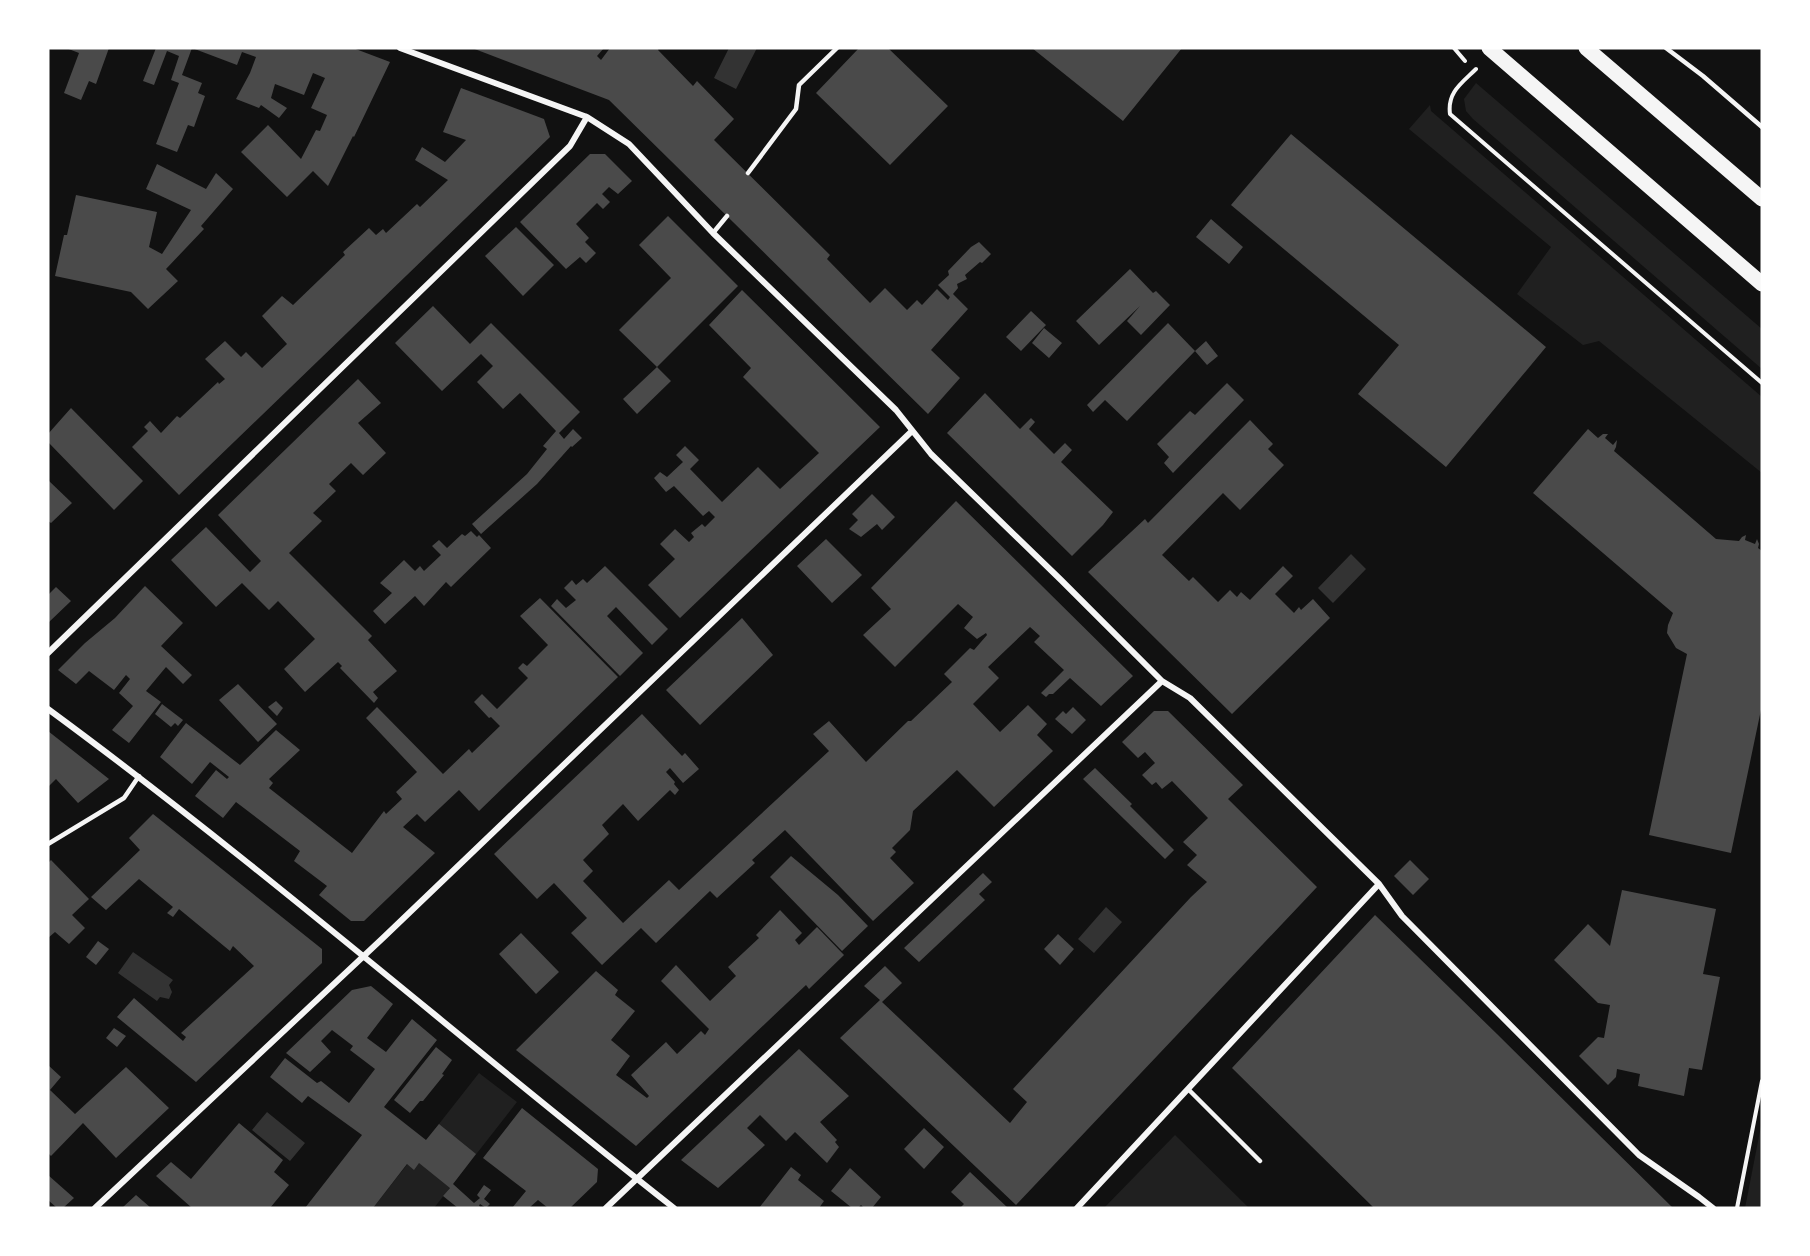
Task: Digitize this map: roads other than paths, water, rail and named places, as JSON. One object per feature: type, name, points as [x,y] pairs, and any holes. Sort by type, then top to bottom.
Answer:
[{"type":"main road","points":[[1489,48],[1762,284]]},
{"type":"main road","points":[[1586,48],[1762,199]]},
{"type":"street","points":[[400,48],[587,117],[629,144],[713,234],[896,410],[931,454],[1162,681],[1190,698],[1379,884],[1402,916],[1639,1155],[1713,1208]]},
{"type":"street","points":[[48,653],[570,146],[587,117]]},
{"type":"street","points":[[95,1208],[364,956],[912,431]]},
{"type":"street","points":[[606,1208],[1162,681]]},
{"type":"street","points":[[48,710],[139,777],[674,1208]]},
{"type":"street","points":[[1077,1208],[1379,884]]},
{"type":"lane","points":[[748,173],[796,109],[799,85],[837,48]]},
{"type":"lane","points":[[1666,48],[1703,76],[1762,128]]},
{"type":"lane","points":[[713,234],[727,216]]},
{"type":"lane","points":[[48,844],[124,798],[139,777]]},
{"type":"lane","points":[[1188,1089],[1260,1161]]}]
